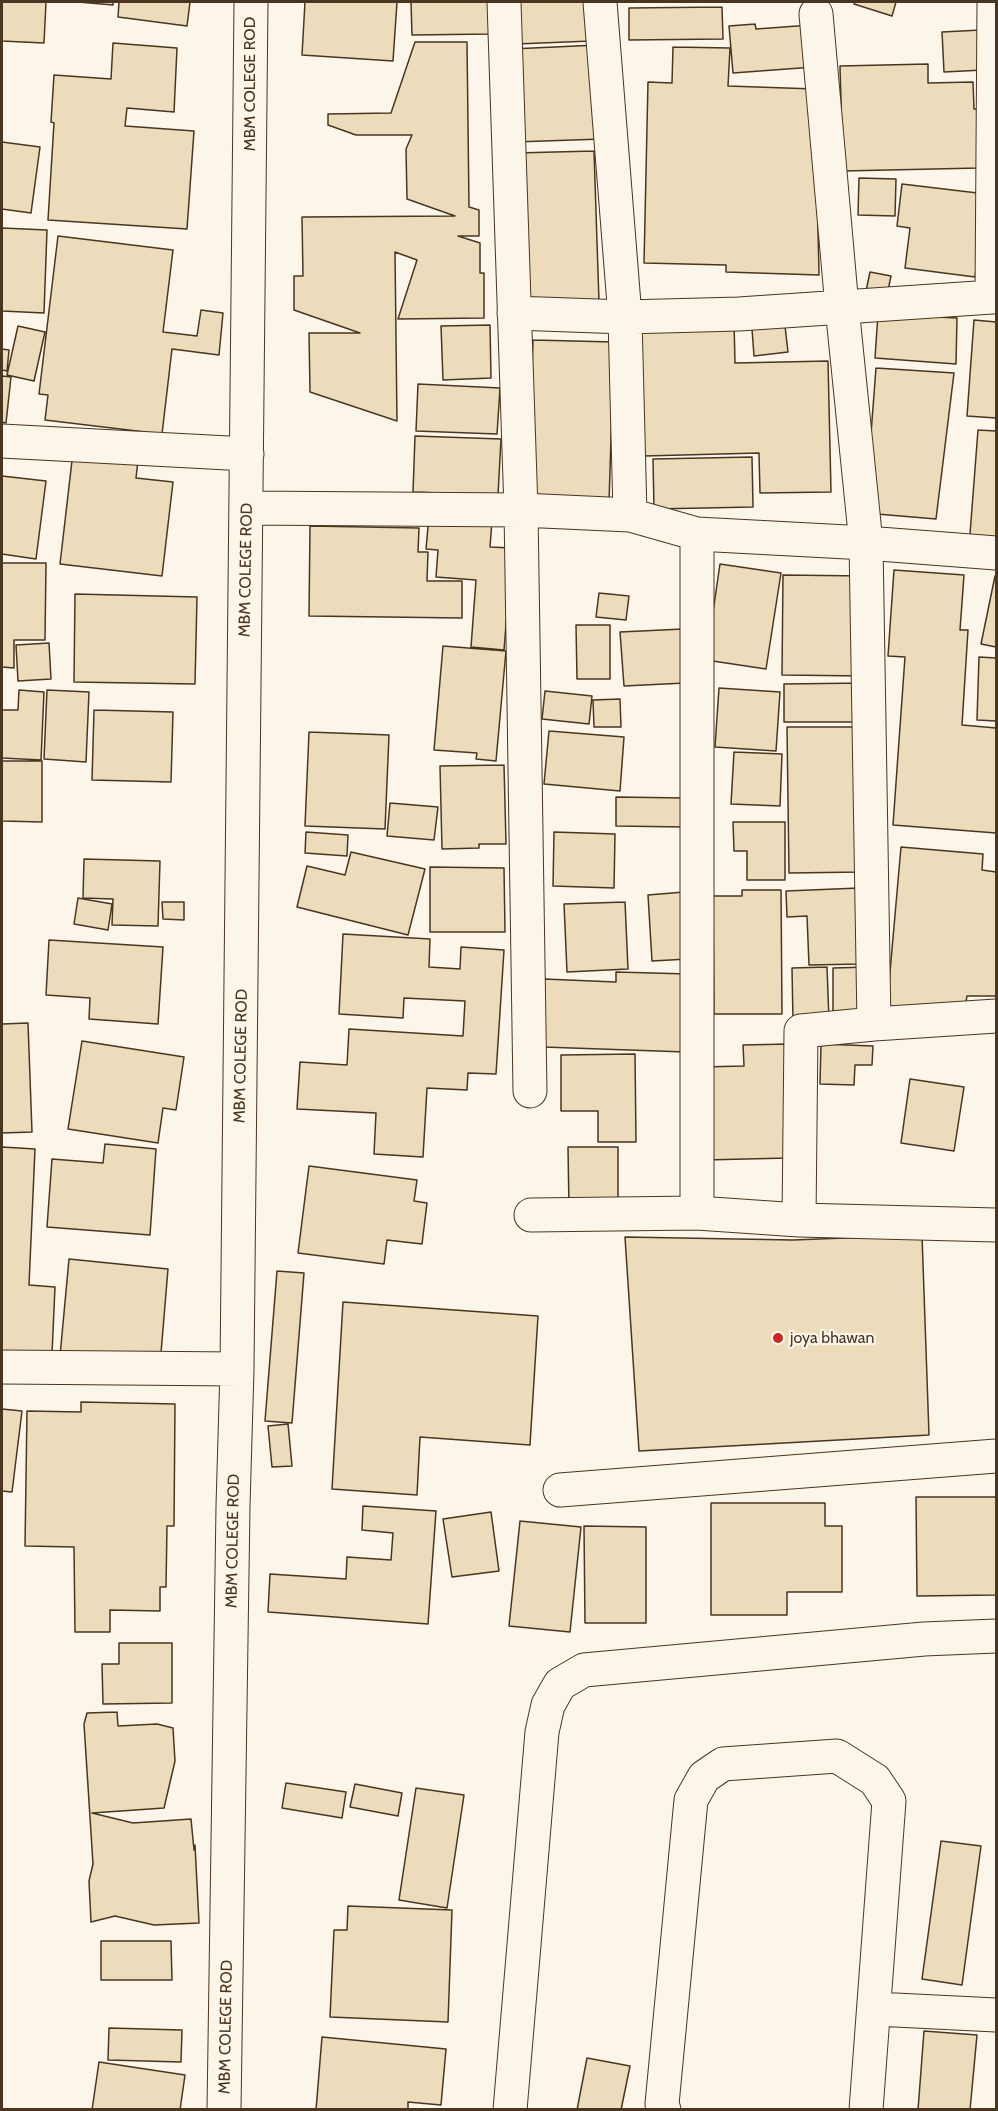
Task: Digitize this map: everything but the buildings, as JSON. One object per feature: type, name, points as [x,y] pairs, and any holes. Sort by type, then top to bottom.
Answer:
[{"type":"street","name":"MBM COLEGE ROD","points":[[224,2109],[237,1369],[247,508],[250,2]]},
{"type":"street","points":[[504,2],[521,510],[530,1091]]},
{"type":"street","points":[[600,2],[626,317],[630,515]]},
{"type":"street","points":[[514,313],[626,317],[739,314],[992,297],[994,2]]},
{"type":"street","points":[[816,14],[866,543],[874,1024]]},
{"type":"street","points":[[2,441],[247,454]]},
{"type":"street","points":[[247,508],[521,510],[630,515],[697,534],[996,553]]},
{"type":"street","points":[[697,534],[697,1213]]},
{"type":"street","points":[[799,1220],[801,1031],[996,1017]]},
{"type":"street","points":[[531,1215],[697,1213],[799,1220],[996,1225]]},
{"type":"street","points":[[2,1367],[237,1369]]},
{"type":"street","points":[[560,1490],[996,1456]]},
{"type":"street","points":[[510,2109],[542,1732],[548,1705],[560,1684],[584,1670],[924,1639],[996,1636]]},
{"type":"street","points":[[664,2109],[662,2104],[691,1800],[704,1777],[723,1764],[837,1756],[875,1780],[889,1801],[866,2109]]},
{"type":"street","points":[[875,2009],[996,2015]]},
{"type":"place","name":"joya bhawan","points":[[778,1338]]}]
